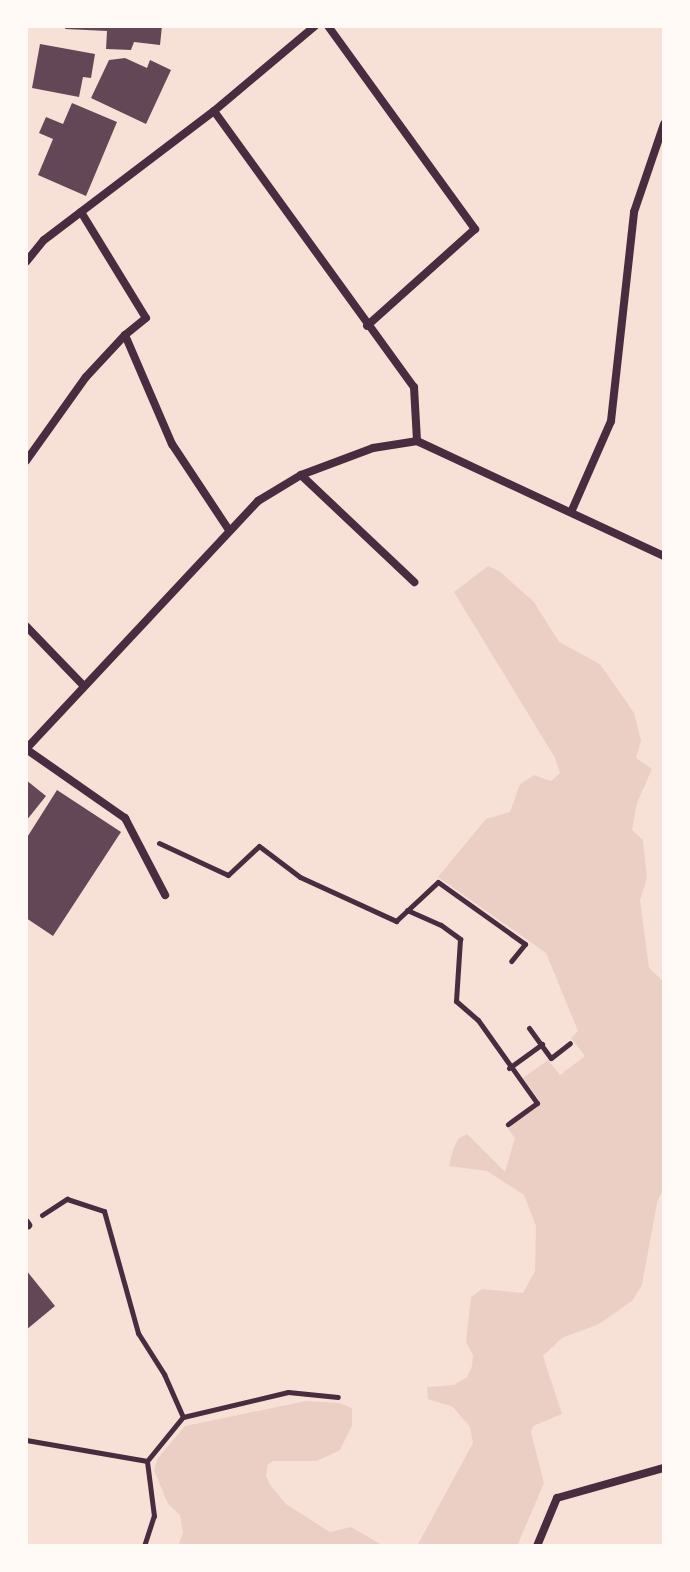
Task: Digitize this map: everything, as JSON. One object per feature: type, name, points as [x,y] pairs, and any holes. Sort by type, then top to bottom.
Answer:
[{"type":"street","points":[[26,262],[44,240],[214,111],[315,26]]},
{"type":"street","points":[[328,26],[475,229],[367,326]]},
{"type":"street","points":[[214,111],[414,387],[417,441]]},
{"type":"street","points":[[572,510],[611,421],[634,212],[664,124]]},
{"type":"street","points":[[26,461],[86,377],[125,335],[146,318],[81,212]]},
{"type":"street","points":[[125,335],[172,444],[229,530]]},
{"type":"street","points":[[165,895],[125,818],[26,749],[258,501],[301,475],[373,448],[417,441],[572,510],[664,556]]},
{"type":"street","points":[[301,475],[414,582]]},
{"type":"street","points":[[26,626],[84,686]]},
{"type":"street","points":[[537,1546],[557,1498],[664,1468]]},
{"type":"path","points":[[133,832],[228,875],[259,846],[300,877],[396,921],[438,882],[525,944],[511,961]]},
{"type":"path","points":[[407,910],[441,925],[460,939],[456,1001],[478,1020],[509,1068],[537,1103],[508,1124]]},
{"type":"path","points":[[529,1028],[551,1058],[570,1043]]},
{"type":"path","points":[[509,1068],[542,1044]]},
{"type":"path","points":[[27,1224],[67,1199],[104,1211],[138,1333],[164,1374],[183,1417]]},
{"type":"path","points":[[144,1546],[154,1516],[147,1461],[183,1417],[288,1392],[338,1397]]},
{"type":"path","points":[[26,1440],[147,1461]]},
{"type":"shaded area","points":[[488,566],[499,571],[534,602],[559,642],[600,664],[634,713],[641,741],[636,758],[652,769],[637,803],[632,830],[643,840],[647,878],[640,900],[649,968],[664,982],[664,1186],[657,1203],[642,1285],[632,1301],[599,1324],[562,1338],[543,1356],[562,1414],[533,1426],[531,1432],[544,1483],[517,1546],[417,1546],[473,1443],[470,1427],[453,1407],[428,1399],[427,1387],[454,1385],[467,1377],[473,1355],[466,1342],[471,1297],[482,1289],[523,1293],[535,1271],[536,1226],[524,1195],[487,1171],[449,1166],[453,1150],[458,1139],[467,1134],[505,1172],[515,1138],[508,1129],[541,1103],[523,1078],[548,1060],[560,1075],[585,1056],[571,1038],[578,1031],[546,953],[438,877],[486,819],[510,812],[520,784],[534,775],[551,781],[560,773],[555,758],[454,592]]},
{"type":"shaded area","points":[[306,1401],[339,1403],[352,1408],[352,1426],[340,1450],[317,1461],[273,1461],[268,1464],[266,1476],[270,1485],[286,1504],[330,1532],[351,1527],[384,1546],[178,1546],[183,1533],[180,1515],[168,1504],[154,1470],[158,1458],[185,1426]]},
{"type":"building","points":[[66,26],[162,26],[160,45],[134,42],[131,50],[106,49],[107,31],[65,29]]},
{"type":"building","points":[[40,44],[95,54],[91,78],[83,77],[79,97],[32,88]]},
{"type":"building","points":[[125,58],[147,68],[150,60],[171,70],[146,124],[91,98],[109,60]]},
{"type":"building","points":[[72,103],[117,122],[86,196],[38,175],[53,139],[39,133],[46,117],[63,124]]},
{"type":"building","points":[[26,780],[46,796],[26,821]]},
{"type":"building","points":[[57,790],[121,832],[53,936],[26,918],[26,839]]},
{"type":"building","points":[[26,1270],[55,1306],[26,1330]]}]
